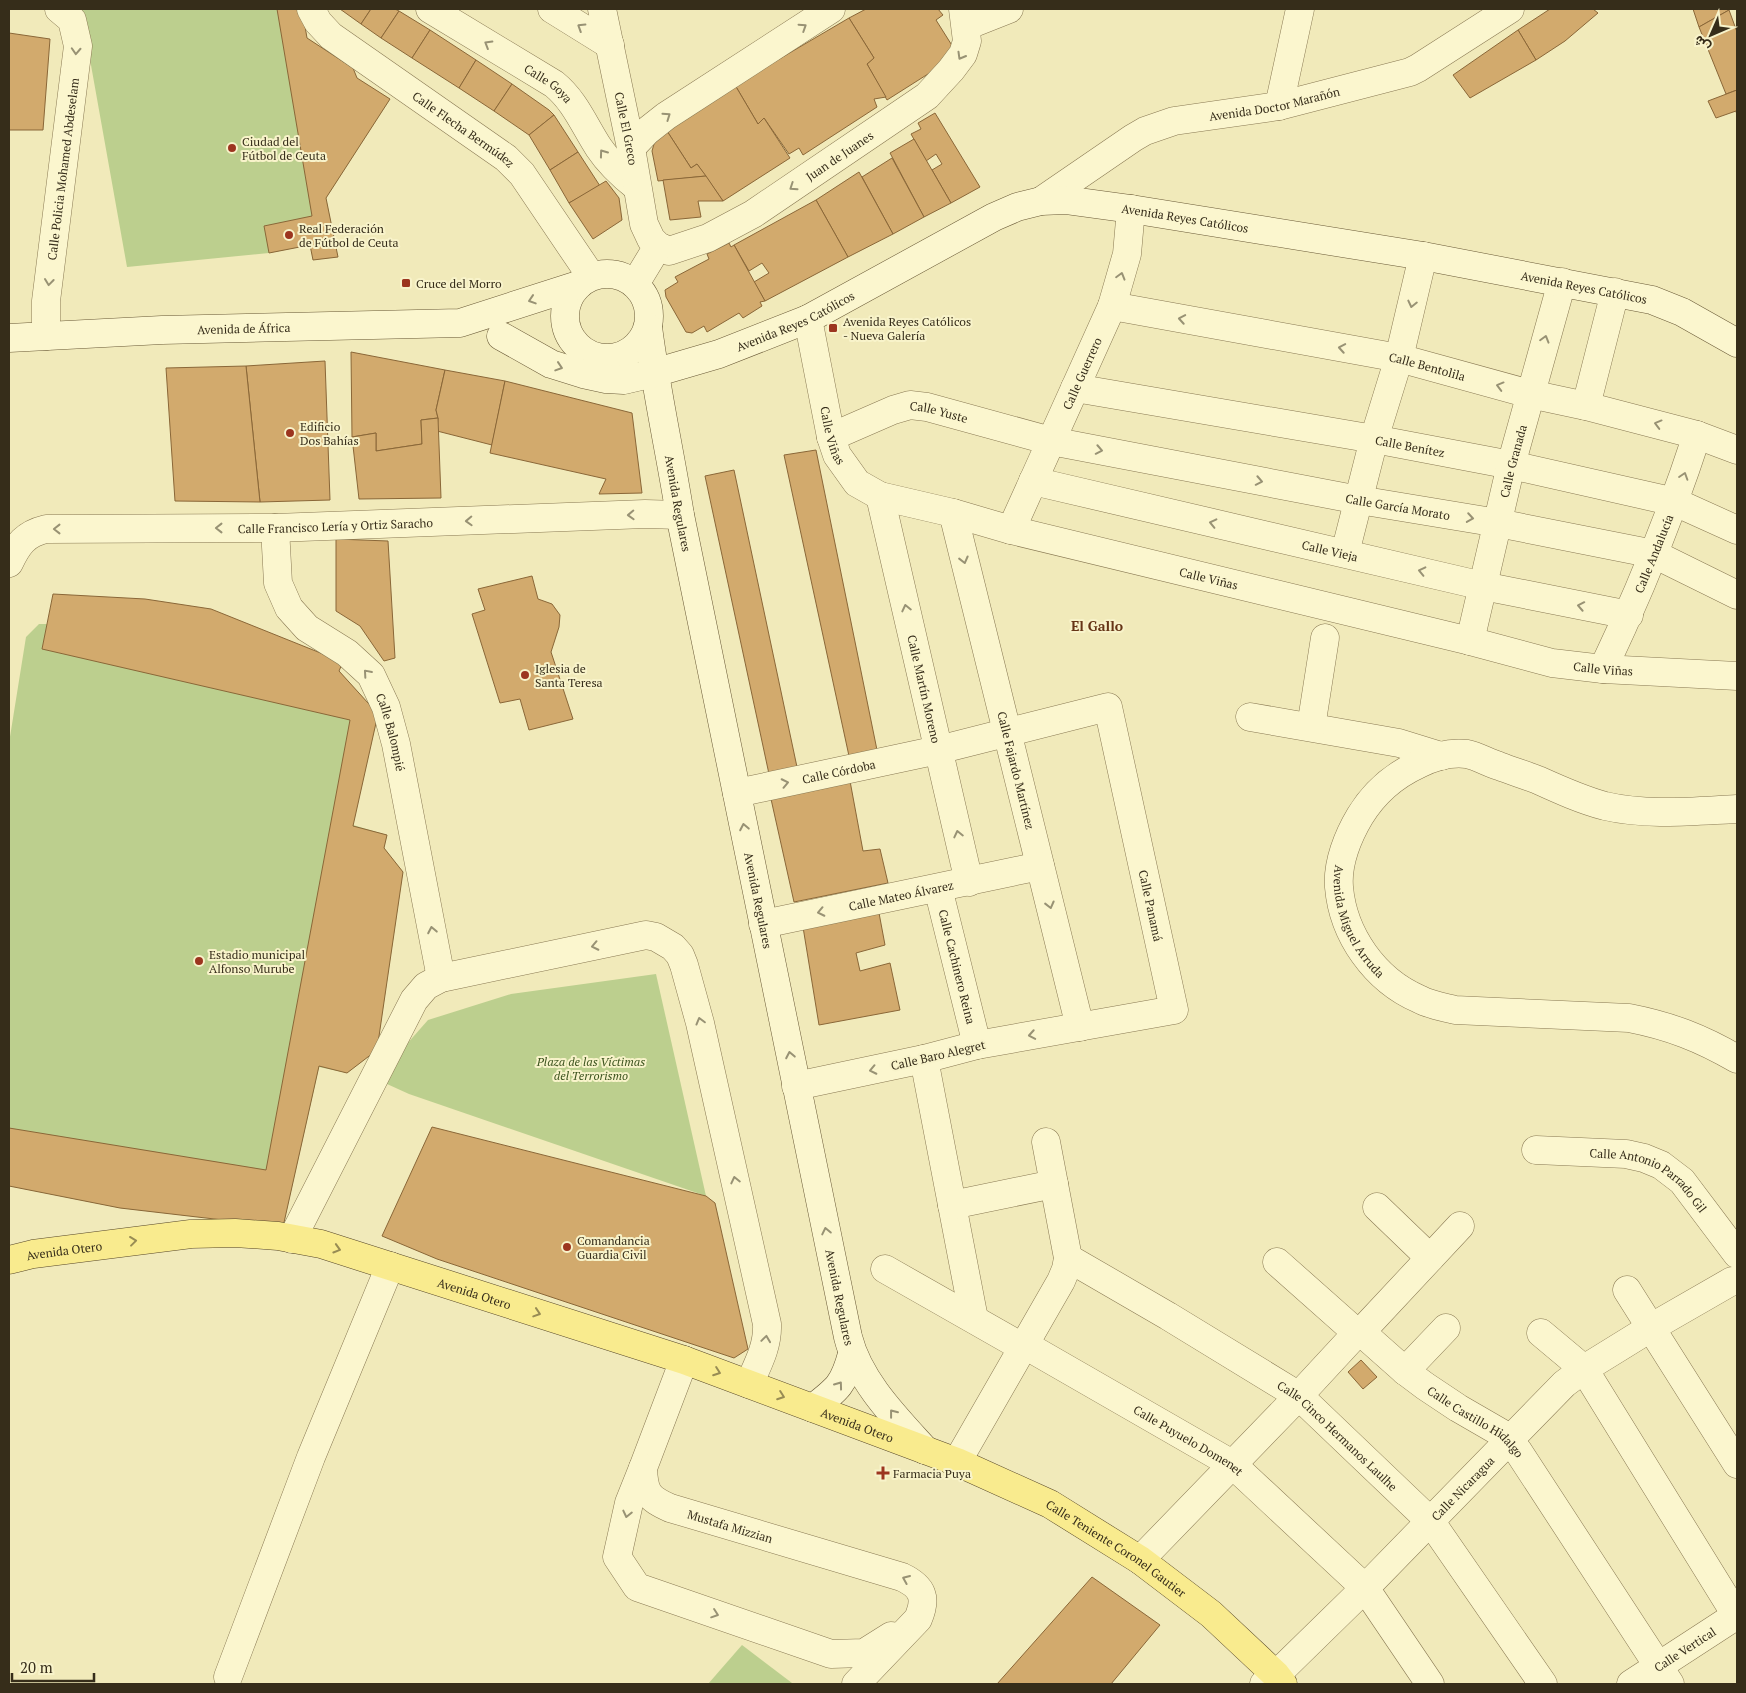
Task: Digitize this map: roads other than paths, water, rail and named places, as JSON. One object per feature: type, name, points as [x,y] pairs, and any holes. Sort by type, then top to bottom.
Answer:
[{"type":"main road","name":"Avenida Otero","points":[[17,1257],[191,1234],[235,1233],[320,1244],[684,1360],[924,1450]]},
{"type":"main road","name":"Calle Teniente Coronel Gautier","points":[[924,1450],[957,1462],[1050,1504],[1140,1560],[1211,1614],[1274,1681]]},
{"type":"street","name":"Calle Policia Mohamed Abdeselam","points":[[20,339],[46,301],[78,46],[72,20],[59,9]]},
{"type":"street","name":"Calle Flecha Bermúdez","points":[[310,9],[318,22],[331,36],[506,158],[522,174],[585,281]]},
{"type":"street","name":"Calle Goya","points":[[430,9],[554,84],[564,92],[610,163],[637,187]]},
{"type":"street","points":[[552,9],[610,45]]},
{"type":"street","name":"Calle El Greco","points":[[602,9],[631,148],[644,224],[650,239],[658,246]]},
{"type":"street","points":[[631,148],[647,130],[666,116],[831,9]]},
{"type":"street","points":[[965,17],[1009,9]]},
{"type":"street","points":[[1278,106],[1300,9]]},
{"type":"street","name":"Avenida Doctor Marañón","points":[[1040,202],[1133,138],[1152,128],[1174,121],[1278,106],[1410,72],[1510,9]]},
{"type":"street","name":"Juan de Juanes","points":[[658,246],[669,251],[686,246],[708,238],[753,214],[927,96],[963,54],[967,41],[965,17]]},
{"type":"street","name":"Avenida Reyes Católicos","points":[[624,380],[719,354],[808,319],[994,217],[1017,207],[1040,202],[1065,200],[1423,256],[1615,292],[1652,300],[1682,312],[1737,343]]},
{"type":"street","name":"Calle Guerrero","points":[[1011,530],[1112,306],[1127,254],[1131,209]]},
{"type":"street","points":[[635,284],[658,246]]},
{"type":"street","points":[[1345,553],[1374,439],[1399,358],[1423,256]]},
{"type":"street","points":[[581,348],[606,358],[625,354],[640,343],[648,327],[649,311],[645,296],[635,284],[622,276],[606,273],[585,281],[569,297],[565,312],[566,328],[581,348],[607,371],[624,380]]},
{"type":"street","name":"Avenida de África","points":[[20,339],[162,330],[460,323],[585,281]]},
{"type":"street","name":"Calle Granada","points":[[1470,641],[1511,465],[1562,282]]},
{"type":"street","points":[[1586,406],[1615,292]]},
{"type":"street","name":"Calle Bentolila","points":[[1112,306],[1399,358],[1530,394],[1586,406],[1697,435],[1737,450]]},
{"type":"street","name":"Calle Viñas","points":[[808,319],[830,437],[837,455],[857,483],[880,496],[953,513],[1011,530],[1470,641],[1552,663],[1603,669],[1737,676]]},
{"type":"street","name":"Avenida de África","points":[[460,323],[501,336],[581,348]]},
{"type":"street","points":[[648,327],[673,355],[698,360]]},
{"type":"street","name":"Avenida Regulares","points":[[648,327],[654,372],[680,515],[852,1354],[873,1388],[924,1450]]},
{"type":"street","points":[[501,336],[551,364],[606,379],[624,380]]},
{"type":"street","name":"Calle Benítez","points":[[1075,388],[1374,439],[1511,465],[1675,502],[1737,530]]},
{"type":"street","name":"Calle Yuste","points":[[830,437],[893,410],[910,405],[927,407],[1051,441]]},
{"type":"street","name":"Calle Andalucía","points":[[1603,669],[1629,615],[1675,502],[1697,435]]},
{"type":"street","name":"Calle García Morato","points":[[1051,441],[1359,500],[1498,523],[1654,554],[1737,595]]},
{"type":"street","name":"Calle Vieja","points":[[1033,482],[1483,586],[1629,615]]},
{"type":"street","name":"Calle Martín Moreno","points":[[880,496],[969,882]]},
{"type":"street","name":"Calle Fajardo Martínez","points":[[953,513],[1080,1027]]},
{"type":"street","name":"Calle Francisco Lería y Ortiz Saracho","points":[[9,563],[17,547],[32,532],[46,529],[276,528],[645,514],[680,515]]},
{"type":"street","name":"Calle Balompié","points":[[276,528],[278,583],[289,608],[308,628],[347,653],[371,675],[386,707],[398,754],[441,978]]},
{"type":"street","points":[[1311,728],[1325,638]]},
{"type":"street","name":"Calle Panamá","points":[[1008,733],[1108,707],[1174,1010],[1080,1027]]},
{"type":"street","points":[[1250,717],[1399,743],[1441,756]]},
{"type":"street","name":"Calle Córdoba","points":[[737,793],[1008,733]]},
{"type":"street","name":"Avenida Miguel Arruda","points":[[1737,809],[1650,812],[1628,810],[1583,799],[1467,754],[1441,756],[1419,764],[1399,775],[1380,790],[1365,808],[1354,826],[1346,846],[1339,886],[1342,908],[1349,928],[1359,947],[1386,978],[1418,999],[1436,1006],[1455,1010],[1629,1018],[1657,1023],[1711,1044],[1737,1059]]},
{"type":"street","name":"Calle Mateo Álvarez","points":[[763,924],[1040,866]]},
{"type":"street","name":"Calle Cachinero Reina","points":[[938,888],[977,1045]]},
{"type":"street","points":[[292,1239],[414,1000],[426,986],[441,978],[646,935],[656,937],[665,941],[680,955],[684,965],[700,1023],[767,1324],[765,1348],[749,1384]]},
{"type":"street","name":"Calle Baro Alegret","points":[[796,1086],[924,1059],[977,1045],[1080,1027]]},
{"type":"street","points":[[924,1059],[974,1320]]},
{"type":"street","points":[[957,1462],[1061,1282],[1066,1269],[1068,1258],[1046,1142]]},
{"type":"street","name":"Calle Antonio Parrado Gil","points":[[1536,1150],[1626,1154],[1644,1158],[1661,1165],[1682,1181],[1737,1254]]},
{"type":"street","points":[[952,1206],[1054,1184]]},
{"type":"street","points":[[1377,1207],[1430,1258]]},
{"type":"street","points":[[1140,1560],[1460,1226]]},
{"type":"street","name":"Calle Cinco Hermanos Laulhe","points":[[1068,1258],[1299,1396],[1431,1522],[1543,1684]]},
{"type":"street","name":"Calle Castillo Hidalgo","points":[[1277,1262],[1405,1371],[1458,1408],[1503,1434],[1509,1440],[1664,1675]]},
{"type":"street","points":[[228,1677],[311,1457],[390,1266]]},
{"type":"street","name":"Calle Puyuelo Domenet","points":[[885,1269],[1015,1343],[1025,1345],[1232,1464],[1365,1588],[1430,1684]]},
{"type":"street","name":"Calle Nicaragua","points":[[1274,1681],[1564,1384],[1584,1369],[1652,1327],[1733,1282]]},
{"type":"street","points":[[1627,1290],[1737,1464]]},
{"type":"street","points":[[1405,1371],[1446,1328]]},
{"type":"street","points":[[1541,1333],[1584,1369],[1737,1615]]},
{"type":"street","points":[[814,1408],[834,1392],[847,1374],[852,1354]]},
{"type":"street","points":[[684,1360],[630,1503],[617,1557],[637,1587],[831,1654],[864,1654],[918,1619]]},
{"type":"street","name":"Mustafa Mizzian","points":[[643,1468],[644,1486],[654,1501],[670,1508],[902,1577],[914,1583],[922,1594],[923,1607],[918,1619]]},
{"type":"street","name":"Calle Vertical","points":[[1630,1684],[1664,1675],[1737,1615]]},
{"type":"street","points":[[856,1684],[918,1619]]},
{"type":"place","name":"Ciudad del Fútbol de Ceuta","points":[[232,148]]},
{"type":"place","name":"Real Federación de Fútbol de Ceuta","points":[[289,235]]},
{"type":"place","name":"Cruce del Morro","points":[[406,283]]},
{"type":"place","name":"Avenida Reyes Católicos - Nueva Galería","points":[[833,328]]},
{"type":"place","name":"Edificio Dos Bahías","points":[[290,433]]},
{"type":"place","name":"Iglesia de Santa Teresa","points":[[525,675]]},
{"type":"place","name":"Estadio municipal Alfonso Murube","points":[[199,961]]},
{"type":"place","name":"Comandancia Guardia Civil","points":[[567,1247]]},
{"type":"place","name":"Farmacia Puya","points":[[883,1473]]},
{"type":"district","name":"El Gallo","points":[[1097,625]]},
{"type":"park label","name":"Plaza de las Víctimas del Terrorismo","points":[[591,1068]]}]
